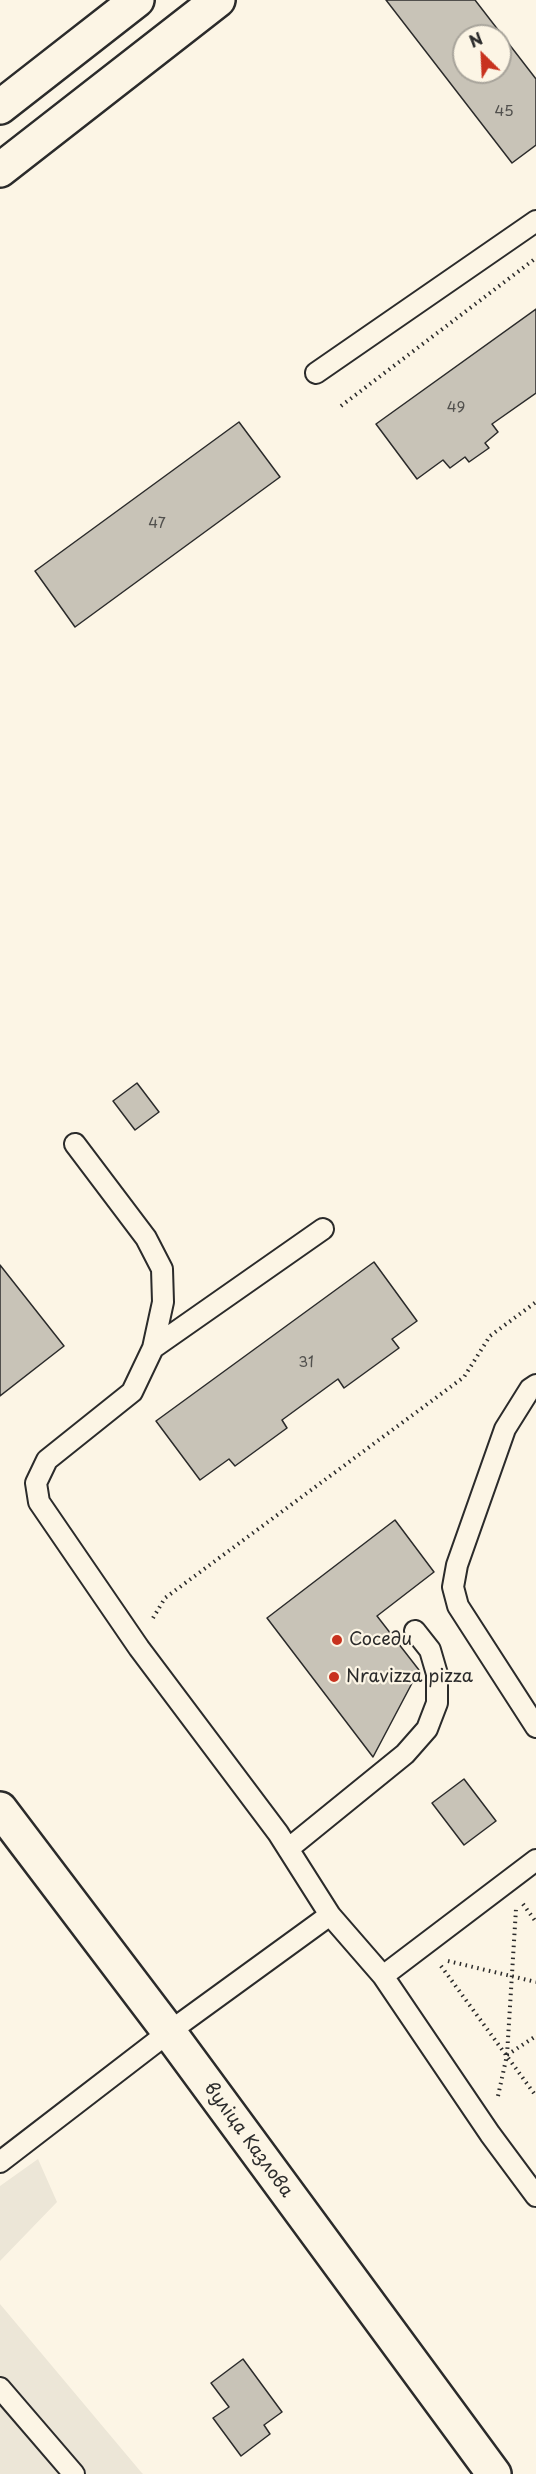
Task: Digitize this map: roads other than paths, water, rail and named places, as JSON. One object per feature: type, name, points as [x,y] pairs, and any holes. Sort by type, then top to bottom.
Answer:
[{"type":"main road","points":[[0,107],[137,0]]},
{"type":"main road","points":[[0,170],[218,0]]},
{"type":"main road","name":"вуліца Казлова","points":[[0,1809],[169,2032],[494,2474]]},
{"type":"lane","points":[[316,373],[536,221]]},
{"type":"lane","points":[[75,1144],[146,1238],[162,1269],[163,1302],[153,1348],[132,1392],[47,1460],[36,1483],[39,1502],[139,1648],[288,1850],[330,1914],[383,1976],[490,2134],[536,2196]]},
{"type":"lane","points":[[153,1348],[323,1229]]},
{"type":"lane","points":[[536,1385],[530,1389],[505,1429],[458,1565],[453,1587],[458,1606],[536,1727]]},
{"type":"lane","points":[[288,1850],[405,1754],[427,1729],[437,1703],[437,1674],[430,1650],[415,1630]]},
{"type":"lane","points":[[383,1976],[536,1860]]},
{"type":"lane","points":[[0,2162],[169,2032],[330,1914]]},
{"type":"lane","points":[[0,2388],[74,2474]]},
{"type":"place","name":"Соседи","points":[[337,1640]]},
{"type":"place","name":"Nravizza pizza","points":[[334,1677]]}]
